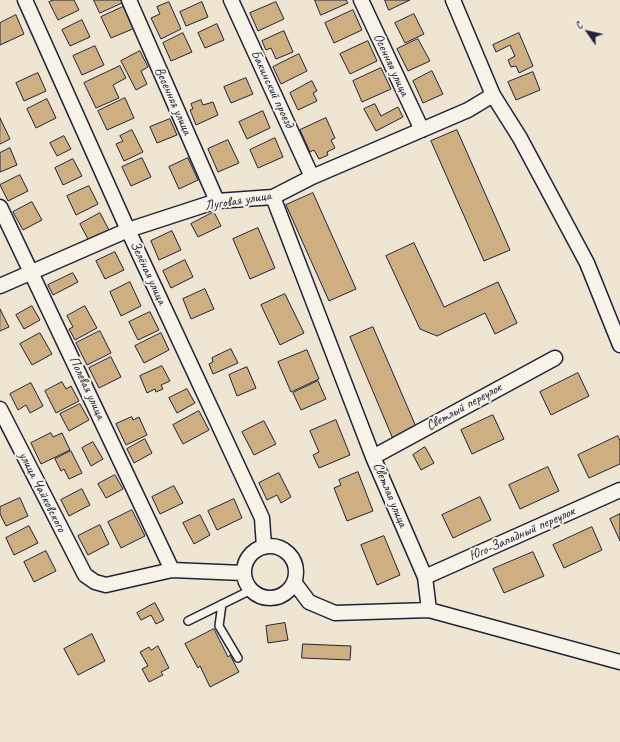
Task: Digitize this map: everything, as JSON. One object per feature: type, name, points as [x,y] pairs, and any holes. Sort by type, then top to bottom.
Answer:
[{"type":"street","name":"Зелёная улица","points":[[25,0],[128,230],[262,518],[264,547]]},
{"type":"street","name":"Весенняя улица","points":[[129,0],[217,201]]},
{"type":"street","name":"Бакинский проезд","points":[[231,0],[312,177]]},
{"type":"street","name":"Осенняя улица","points":[[361,0],[422,130]]},
{"type":"street","points":[[453,0],[493,95],[520,138],[587,263],[620,346]]},
{"type":"street","name":"Луговая улица","points":[[0,286],[128,230],[217,201],[273,197],[312,177],[468,110],[493,95]]},
{"type":"street","name":"Светлая улица","points":[[273,197],[373,457],[425,578],[429,610]]},
{"type":"street","name":"Полевая улица","points":[[0,207],[172,570]]},
{"type":"street","name":"Светлый переулок","points":[[373,457],[554,358]]},
{"type":"street","name":"улица Чайковского","points":[[0,408],[85,575],[95,582],[106,585],[172,570]]},
{"type":"street","name":"Юго-Западный переулок","points":[[425,578],[620,490]]},
{"type":"street","points":[[273,546],[282,550],[289,555],[294,564],[296,573],[294,582],[287,592],[277,598],[265,598],[254,593],[246,584],[243,572],[246,561],[253,552],[264,547],[273,546]]},
{"type":"street","points":[[172,570],[243,572]]},
{"type":"street","points":[[294,582],[309,602],[335,613],[429,610],[620,662]]},
{"type":"lane","points":[[188,620],[251,590]]},
{"type":"lane","points":[[222,604],[219,626],[238,658]]},
{"type":"building","points":[[54,0],[74,0],[79,10],[58,20],[49,2]]},
{"type":"building","points":[[94,0],[121,0],[122,3],[100,13]]},
{"type":"building","points":[[315,0],[346,0],[348,3],[321,15]]},
{"type":"building","points":[[385,0],[410,0],[389,10]]},
{"type":"building","points":[[169,2],[181,29],[161,39],[151,18],[160,14],[157,7]]},
{"type":"building","points":[[202,2],[208,17],[186,26],[180,12]]},
{"type":"building","points":[[276,2],[284,19],[258,31],[250,13]]},
{"type":"building","points":[[125,6],[135,28],[111,38],[101,17]]},
{"type":"building","points":[[353,10],[362,30],[334,43],[325,23]]},
{"type":"building","points":[[414,14],[424,34],[405,43],[395,23]]},
{"type":"building","points":[[16,15],[24,34],[0,45],[0,23]]},
{"type":"building","points":[[82,20],[90,37],[70,46],[62,30]]},
{"type":"building","points":[[217,24],[224,40],[205,48],[198,33]]},
{"type":"building","points":[[284,31],[293,52],[276,59],[271,48],[266,50],[262,41]]},
{"type":"building","points":[[183,33],[192,52],[171,61],[163,43]]},
{"type":"building","points":[[519,33],[533,66],[519,73],[516,66],[511,67],[508,60],[515,56],[510,45],[496,52],[493,45]]},
{"type":"building","points":[[418,39],[430,61],[408,71],[397,49]]},
{"type":"building","points":[[368,41],[377,61],[350,74],[340,54]]},
{"type":"building","points":[[95,46],[104,65],[82,75],[73,56]]},
{"type":"building","points":[[140,51],[148,67],[141,71],[147,84],[136,90],[121,61]]},
{"type":"building","points":[[299,54],[307,71],[281,84],[273,67]]},
{"type":"building","points":[[120,66],[126,78],[113,85],[119,98],[96,108],[84,83]]},
{"type":"building","points":[[381,68],[391,89],[362,102],[353,81]]},
{"type":"building","points":[[432,71],[443,94],[423,103],[413,81]]},
{"type":"building","points":[[533,72],[540,90],[516,100],[508,82]]},
{"type":"building","points":[[38,73],[46,91],[24,101],[16,83]]},
{"type":"building","points":[[246,78],[253,94],[231,103],[224,87]]},
{"type":"building","points":[[312,81],[317,91],[313,93],[317,101],[298,110],[290,93]]},
{"type":"building","points":[[125,98],[134,118],[107,130],[98,111]]},
{"type":"building","points":[[47,99],[56,118],[36,128],[27,109]]},
{"type":"building","points":[[201,100],[203,105],[213,102],[218,115],[196,125],[190,110],[193,109],[191,104]]},
{"type":"building","points":[[375,104],[381,116],[398,107],[403,117],[376,131],[364,109]]},
{"type":"building","points":[[263,111],[270,128],[247,139],[239,122]]},
{"type":"building","points":[[0,118],[10,139],[0,144]]},
{"type":"building","points":[[326,118],[335,138],[331,140],[335,148],[327,152],[328,155],[319,159],[314,150],[310,152],[300,130]]},
{"type":"building","points":[[170,119],[177,135],[157,143],[150,127]]},
{"type":"building","points":[[132,130],[143,152],[124,161],[116,144],[123,141],[120,136]]},
{"type":"building","points":[[457,130],[510,250],[484,261],[431,141]]},
{"type":"building","points":[[64,136],[71,149],[57,156],[50,143]]},
{"type":"building","points":[[275,138],[283,157],[258,168],[250,150]]},
{"type":"building","points":[[228,140],[239,163],[218,172],[208,149]]},
{"type":"building","points":[[10,148],[17,165],[0,172],[0,153]]},
{"type":"building","points":[[142,158],[151,177],[131,186],[122,167]]},
{"type":"building","points":[[188,158],[198,180],[179,189],[169,167]]},
{"type":"building","points":[[73,159],[82,176],[63,185],[55,168]]},
{"type":"building","points":[[20,175],[28,191],[8,201],[0,185]]},
{"type":"building","points":[[89,186],[98,204],[76,215],[67,196]]},
{"type":"building","points":[[313,193],[356,289],[329,301],[286,205]]},
{"type":"building","points":[[32,202],[42,220],[23,230],[13,212]]},
{"type":"building","points":[[214,212],[221,226],[198,237],[191,224]]},
{"type":"building","points":[[100,213],[109,230],[89,241],[80,224]]},
{"type":"building","points":[[258,228],[275,268],[250,279],[233,239]]},
{"type":"building","points":[[172,231],[181,250],[159,260],[151,241]]},
{"type":"building","points":[[414,243],[444,307],[498,282],[517,323],[495,334],[485,313],[437,336],[420,329],[386,256]]},
{"type":"building","points":[[115,252],[124,270],[105,279],[96,261]]},
{"type":"building","points":[[185,260],[193,277],[171,288],[163,271]]},
{"type":"building","points":[[73,273],[78,282],[53,295],[48,285]]},
{"type":"building","points":[[130,282],[141,306],[121,316],[110,292]]},
{"type":"building","points":[[205,289],[214,309],[191,319],[183,299]]},
{"type":"building","points":[[285,294],[304,333],[280,345],[261,305]]},
{"type":"building","points":[[32,306],[40,320],[24,329],[16,315]]},
{"type":"building","points":[[85,306],[97,328],[75,340],[69,329],[73,327],[67,316]]},
{"type":"building","points":[[0,309],[9,327],[0,331]]},
{"type":"building","points":[[150,312],[159,330],[138,340],[129,322]]},
{"type":"building","points":[[373,327],[417,429],[393,439],[350,337]]},
{"type":"building","points":[[100,331],[111,353],[87,365],[76,343]]},
{"type":"building","points":[[40,333],[52,354],[32,365],[20,344]]},
{"type":"building","points":[[161,333],[169,350],[144,363],[135,346]]},
{"type":"building","points":[[231,349],[238,363],[213,374],[209,364],[213,362],[212,358]]},
{"type":"building","points":[[307,350],[319,379],[291,392],[278,362]]},
{"type":"building","points":[[111,357],[121,377],[99,388],[89,368]]},
{"type":"building","points":[[162,366],[170,381],[161,385],[163,389],[156,392],[155,389],[147,393],[140,376]]},
{"type":"building","points":[[247,367],[256,388],[237,396],[229,375]]},
{"type":"building","points":[[578,373],[589,396],[551,415],[540,392]]},
{"type":"building","points":[[318,381],[326,399],[301,410],[293,393]]},
{"type":"building","points":[[62,382],[66,389],[71,386],[79,401],[56,413],[45,391]]},
{"type":"building","points":[[31,383],[43,406],[30,413],[26,405],[18,410],[10,394]]},
{"type":"building","points":[[187,389],[195,403],[177,413],[169,398]]},
{"type":"building","points":[[80,404],[89,420],[69,431],[60,414]]},
{"type":"building","points":[[199,411],[209,430],[183,444],[173,425]]},
{"type":"building","points":[[493,415],[504,439],[472,454],[461,430]]},
{"type":"building","points":[[132,417],[133,420],[139,417],[147,435],[126,445],[116,424]]},
{"type":"building","points":[[336,420],[350,455],[319,468],[313,455],[319,452],[310,431]]},
{"type":"building","points":[[264,421],[276,444],[254,455],[242,432]]},
{"type":"building","points":[[51,433],[53,437],[62,433],[70,450],[41,464],[31,443]]},
{"type":"building","points":[[618,436],[620,441],[620,464],[589,478],[578,455]]},
{"type":"building","points":[[145,439],[152,453],[134,463],[127,449]]},
{"type":"building","points":[[93,442],[103,459],[91,466],[82,448]]},
{"type":"building","points":[[425,447],[434,463],[421,470],[413,455]]},
{"type":"building","points":[[71,451],[82,473],[69,479],[64,469],[61,471],[55,459]]},
{"type":"building","points":[[548,467],[559,491],[520,509],[509,485]]},
{"type":"building","points":[[358,472],[373,511],[347,521],[334,488],[341,485],[339,480]]},
{"type":"building","points":[[279,473],[291,497],[281,503],[277,495],[267,500],[259,483]]},
{"type":"building","points":[[115,475],[123,489],[106,498],[98,484]]},
{"type":"building","points":[[174,486],[183,503],[160,514],[152,497]]},
{"type":"building","points":[[82,489],[90,505],[69,516],[61,500]]},
{"type":"building","points":[[480,497],[491,520],[453,538],[442,515]]},
{"type":"building","points":[[20,498],[28,516],[6,526],[0,514],[0,507]]},
{"type":"building","points":[[234,499],[242,518],[217,530],[208,511]]},
{"type":"building","points":[[132,510],[145,536],[121,548],[108,522]]},
{"type":"building","points":[[620,514],[620,541],[610,519]]},
{"type":"building","points":[[200,515],[210,535],[194,544],[183,523]]},
{"type":"building","points":[[100,525],[109,544],[88,555],[78,536]]},
{"type":"building","points":[[29,526],[38,543],[14,555],[6,538]]},
{"type":"building","points":[[592,527],[602,550],[564,568],[553,545]]},
{"type":"building","points":[[384,536],[400,575],[377,585],[361,545]]},
{"type":"building","points":[[46,551],[56,571],[34,582],[24,562]]},
{"type":"building","points":[[533,552],[544,576],[504,593],[493,569]]},
{"type":"building","points":[[155,603],[164,620],[156,624],[151,615],[141,620],[137,613]]},
{"type":"building","points":[[285,623],[288,640],[268,643],[266,626]]},
{"type":"building","points":[[214,629],[228,657],[230,655],[239,672],[210,687],[200,666],[198,668],[185,644]]},
{"type":"building","points":[[92,634],[105,661],[78,675],[64,649]]},
{"type":"building","points":[[303,644],[351,646],[350,660],[302,658]]},
{"type":"building","points":[[158,646],[169,668],[161,672],[163,675],[149,682],[142,669],[148,666],[140,652],[149,647],[151,650]]}]
